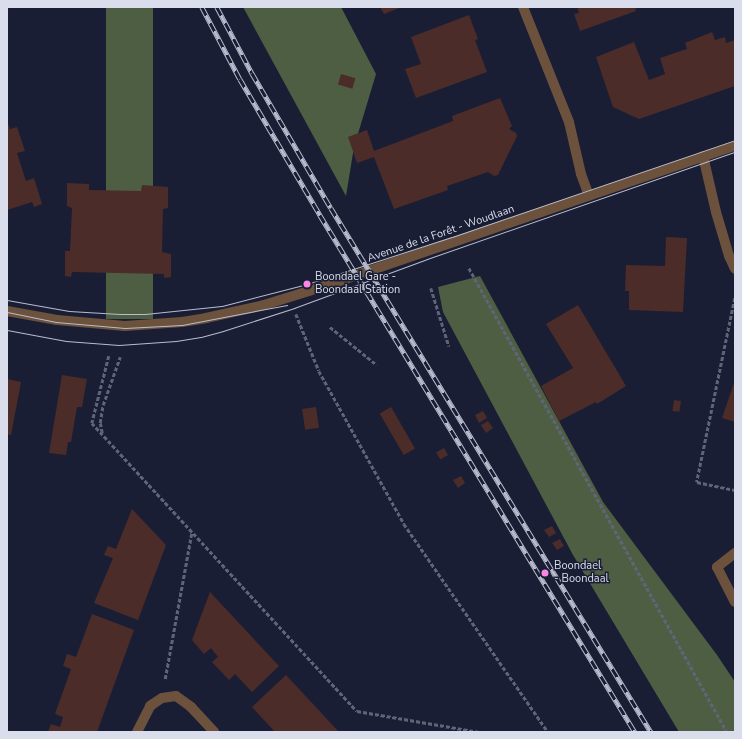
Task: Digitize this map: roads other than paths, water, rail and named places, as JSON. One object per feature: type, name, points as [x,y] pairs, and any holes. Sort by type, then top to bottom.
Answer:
[{"type":"street","points":[[523,7],[569,122],[581,174],[589,196]]},
{"type":"street","name":"Avenue de la Forêt - Woudlaan","points":[[7,311],[57,320],[125,326],[182,322],[264,305],[325,286],[735,146]]},
{"type":"street","points":[[703,156],[716,212],[729,256],[735,269]]},
{"type":"street","points":[[735,552],[717,567],[735,602]]},
{"type":"street","points":[[137,732],[150,706],[162,698],[176,696],[191,707],[214,732]]},
{"type":"tram line","points":[[7,300],[69,311],[120,314],[145,314],[222,306],[307,284],[452,237],[735,140]]},
{"type":"tram line","points":[[7,330],[66,341],[119,345],[176,341],[201,337],[294,308],[427,259],[735,152]]},
{"type":"tram line","points":[[7,312],[56,322],[125,328],[182,325],[287,305]]},
{"type":"railway","points":[[202,7],[240,79],[320,215],[635,732]]},
{"type":"railway","points":[[217,7],[252,73],[331,208],[651,732]]},
{"type":"place","name":"Boondael Gare - Boondaal Station","points":[[307,284]]},
{"type":"place","name":"Boondael - Boondaal","points":[[545,573]]}]
